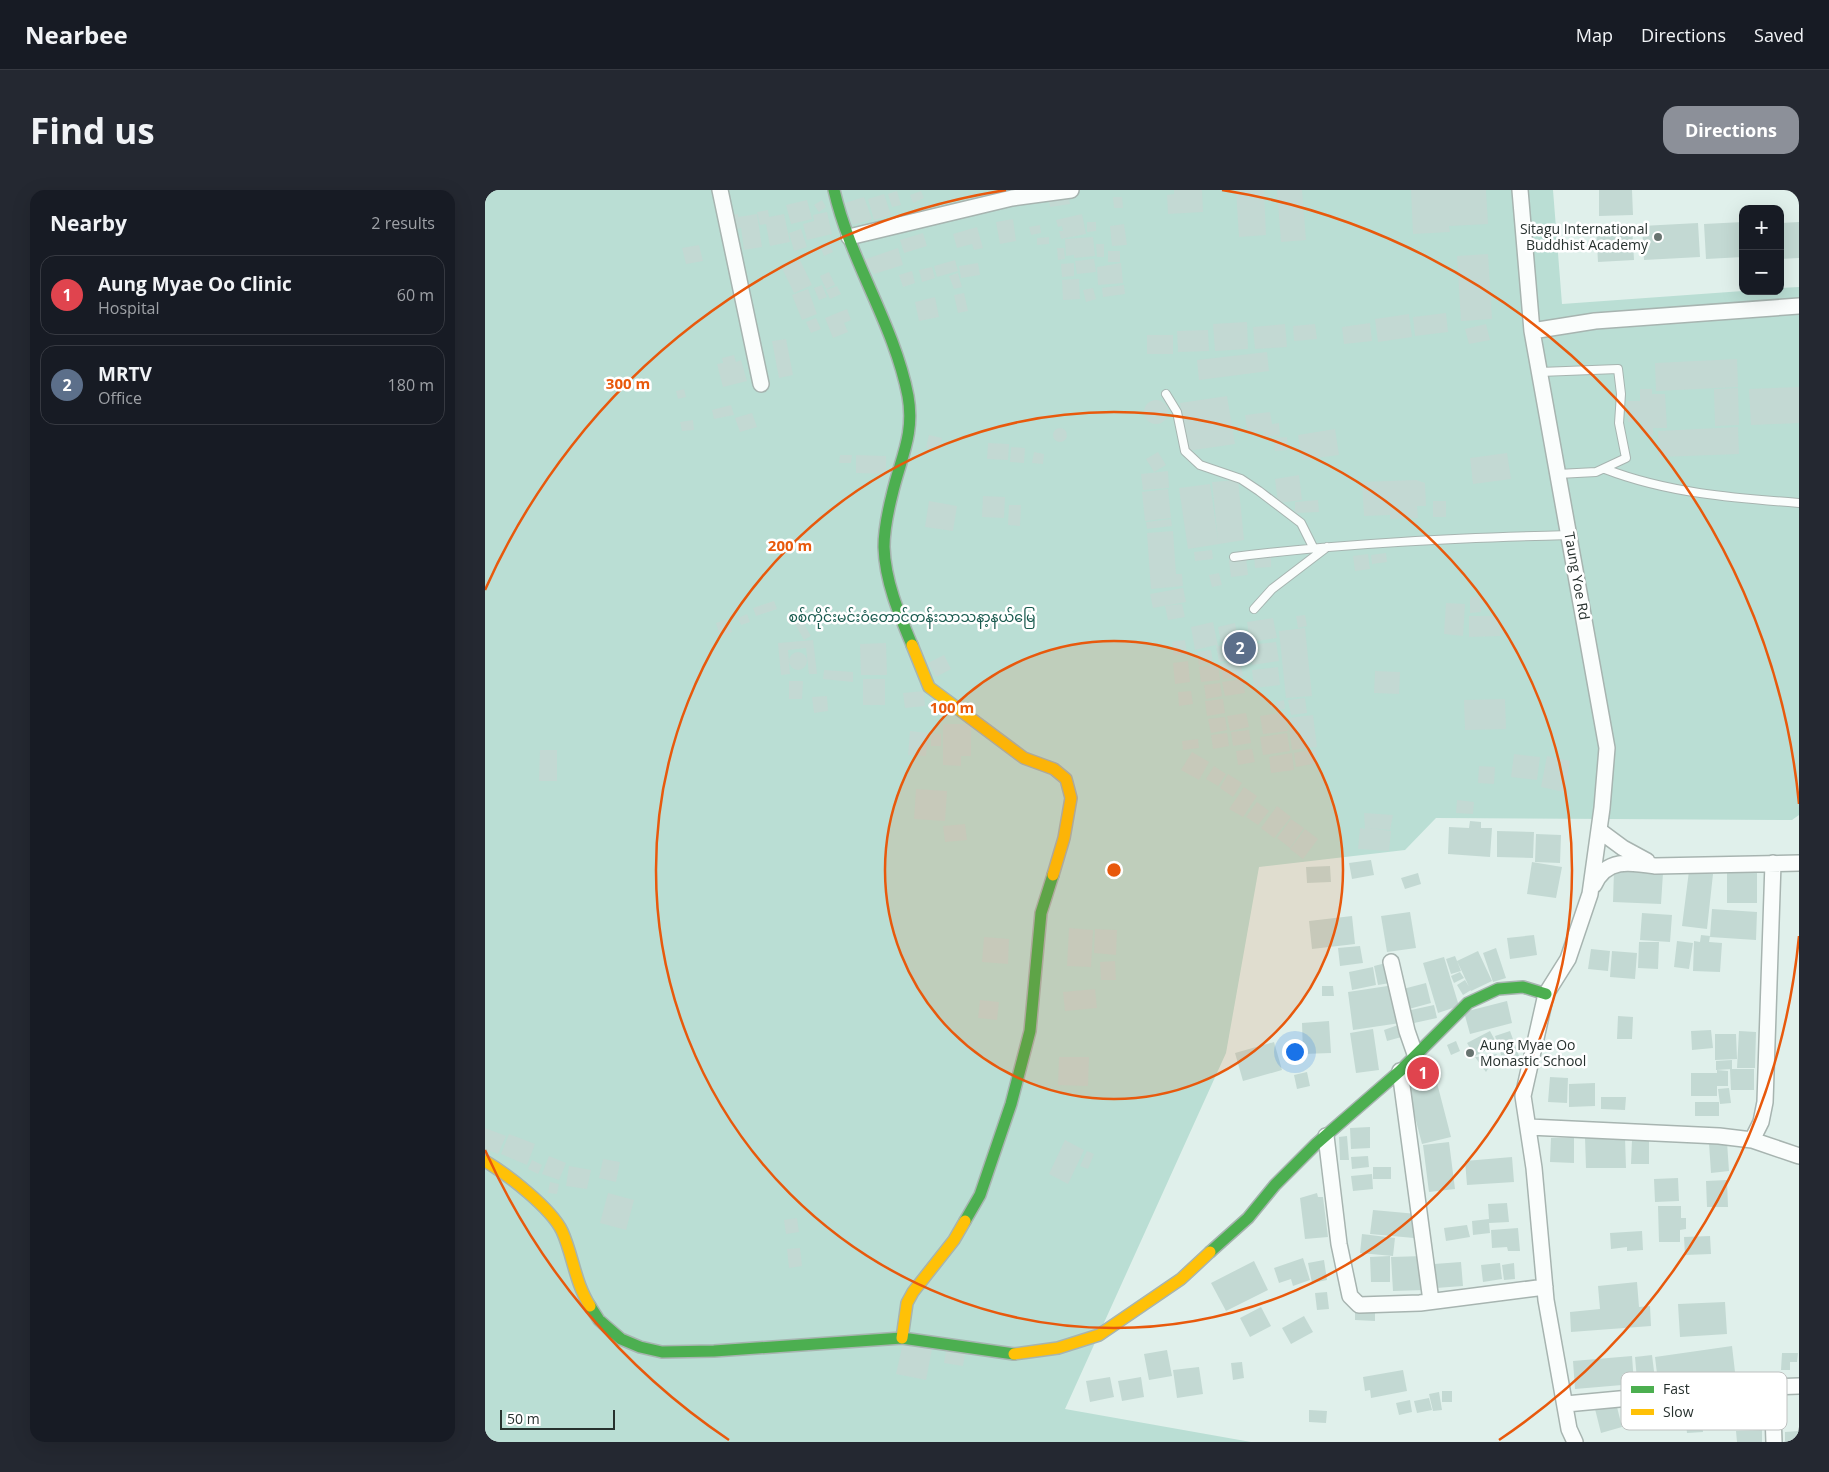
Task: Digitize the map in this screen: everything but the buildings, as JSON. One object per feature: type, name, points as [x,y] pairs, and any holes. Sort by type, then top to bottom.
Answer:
[{"type":"street","points":[[720,190],[761,384]]},
{"type":"street","points":[[834,190],[849,237],[897,355],[908,396],[911,422],[908,445],[892,495],[884,547],[894,601],[929,687],[1024,758],[1054,769],[1066,779],[1071,798],[1064,838],[1041,913],[1030,1031],[1011,1104],[981,1195],[954,1240],[913,1292],[907,1303],[902,1338]]},
{"type":"street","points":[[849,237],[1012,198],[1071,190]]},
{"type":"street","name":"Taung Yoe Rd","points":[[1520,190],[1532,331],[1607,748],[1599,830],[1590,894],[1568,959],[1546,994],[1523,1096],[1529,1127],[1545,1287],[1569,1429],[1575,1442]]},
{"type":"street","points":[[1532,331],[1595,321],[1799,306]]},
{"type":"street","points":[[1599,830],[1623,848],[1655,866]]},
{"type":"street","points":[[1590,894],[1598,874],[1614,864],[1636,863],[1655,866],[1799,863]]},
{"type":"street","points":[[1752,1140],[1761,1122],[1765,1102],[1773,863]]},
{"type":"street","points":[[1391,962],[1407,1031],[1415,1054]]},
{"type":"street","points":[[485,1161],[506,1173],[535,1199],[561,1229],[583,1295],[599,1320],[621,1339],[640,1347],[662,1352],[723,1350],[902,1338],[1009,1354],[1058,1348],[1099,1335],[1181,1280],[1248,1218],[1275,1185],[1326,1136],[1400,1071],[1468,1003],[1498,989],[1523,987],[1546,994]]},
{"type":"street","points":[[1400,1071],[1431,1301]]},
{"type":"street","points":[[1529,1127],[1675,1133],[1752,1140],[1799,1156]]},
{"type":"street","points":[[1326,1136],[1339,1244],[1350,1296],[1359,1305],[1431,1301],[1545,1287]]},
{"type":"street","points":[[1566,1404],[1621,1399]]},
{"type":"lane","points":[[1540,372],[1618,369],[1621,394],[1619,423],[1626,458],[1605,469],[1583,474],[1558,474]]},
{"type":"lane","points":[[1166,394],[1177,412],[1185,451],[1200,465],[1241,478],[1259,491],[1301,523],[1313,547]]},
{"type":"lane","points":[[1605,469],[1634,480],[1676,490],[1799,503]]},
{"type":"lane","points":[[1234,558],[1313,547],[1418,539],[1569,535]]},
{"type":"lane","points":[[1254,609],[1272,589],[1327,547]]},
{"type":"green space","name":"စစ်ကိုင်းမင်းဝံတောင်တန်းသာသနာ့နယ်မြေ","points":[[485,190],[1553,190],[1562,304],[1739,291],[1739,295],[1784,295],[1784,288],[1799,287],[1799,815],[1792,820],[1436,818],[1405,850],[1259,867],[1226,1053],[1065,1409],[1251,1442],[485,1442]]},
{"type":"traffic: fast","points":[[834,190],[850,242],[893,343],[908,396],[910,423],[906,447],[889,508],[884,547],[890,585],[912,645]]},
{"type":"traffic: fast","points":[[965,1221],[980,1195],[1011,1104],[1030,1031],[1041,913],[1053,875]]},
{"type":"traffic: fast","points":[[1210,1252],[1248,1218],[1275,1185],[1316,1144],[1400,1071],[1468,1003],[1498,989],[1523,987],[1546,994]]},
{"type":"traffic: fast","points":[[590,1306],[599,1320],[621,1339],[640,1347],[662,1352],[714,1351],[902,1338],[1014,1354]]},
{"type":"traffic: slow","points":[[912,645],[929,687],[1024,758],[1054,769],[1066,779],[1071,798],[1064,838],[1053,875]]},
{"type":"traffic: slow","points":[[485,1161],[528,1192],[556,1222],[566,1240],[577,1278],[590,1306]]},
{"type":"traffic: slow","points":[[902,1338],[907,1303],[913,1292],[954,1240],[965,1221]]},
{"type":"traffic: slow","points":[[1014,1354],[1058,1348],[1099,1335],[1181,1279],[1210,1252]]},
{"type":"place","name":"Sitagu International Buddhist Academy","points":[[1658,237]]},
{"type":"place","name":"MRTV","points":[[1240,648]]},
{"type":"place","name":"Aung Myae Oo Monastic School","points":[[1470,1053]]},
{"type":"place","name":"Aung Myae Oo Clinic","points":[[1423,1073]]}]
